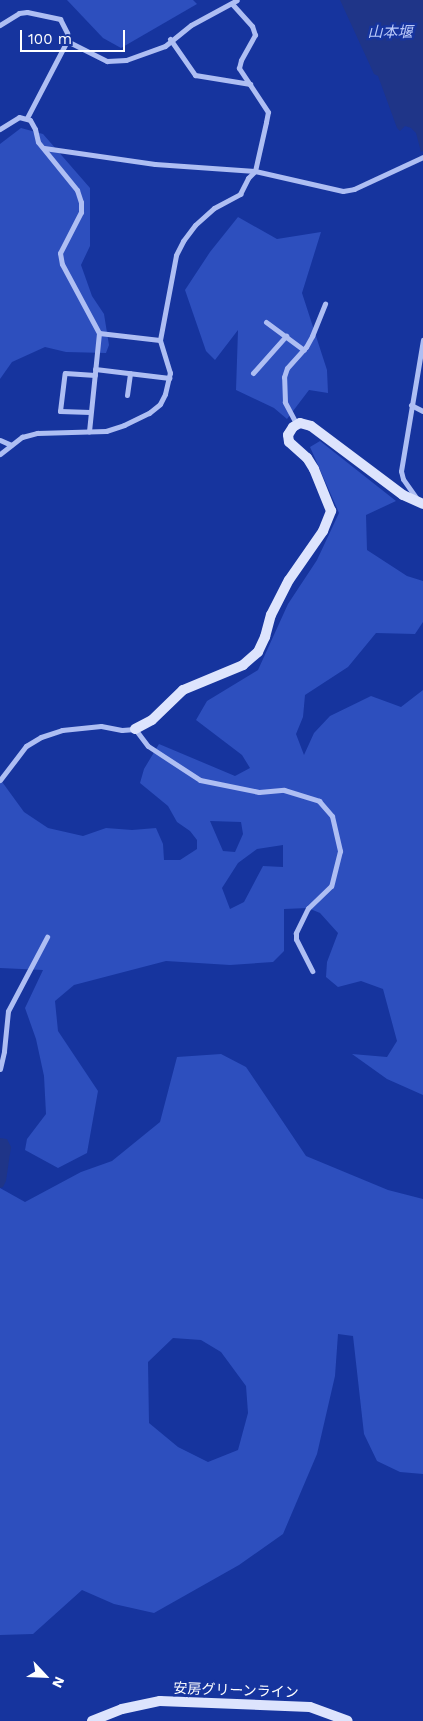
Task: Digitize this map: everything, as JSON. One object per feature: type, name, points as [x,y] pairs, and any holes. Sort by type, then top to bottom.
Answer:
[{"type":"street","points":[[0,454],[22,437],[37,433],[106,431],[149,413],[160,404],[169,378],[160,340],[176,255],[183,240],[204,216],[240,194],[248,178],[255,171],[260,159],[268,112],[240,68],[240,64],[255,35],[252,26],[235,2],[191,25],[170,39],[165,46],[114,62],[107,61],[67,41]]},
{"type":"street","points":[[0,25],[19,13],[27,12],[60,19],[64,24],[67,41],[27,118]]},
{"type":"street","points":[[170,39],[195,75],[250,84]]},
{"type":"street","points":[[0,129],[19,116],[27,118],[35,129],[38,142],[77,190],[81,202],[81,212],[60,254],[62,264],[99,333],[89,431]]},
{"type":"street","points":[[44,148],[155,164],[255,171],[343,191],[354,189],[423,157]]},
{"type":"street","points":[[297,424],[285,402],[284,377],[287,368],[304,350],[312,336],[325,304]]},
{"type":"street","points":[[266,322],[304,350]]},
{"type":"street","points":[[99,333],[160,340]]},
{"type":"street","points":[[253,373],[286,336]]},
{"type":"street","points":[[422,504],[403,479],[400,471],[423,340]]},
{"type":"street","points":[[90,412],[60,411],[65,373],[130,373],[169,378]]},
{"type":"street","points":[[127,395],[130,373]]},
{"type":"street","points":[[411,405],[423,410]]},
{"type":"street","points":[[0,780],[26,746],[62,730],[93,726],[135,730],[152,720],[183,690],[243,665],[258,652],[265,637],[271,615],[289,580],[323,531],[330,511],[314,468],[307,458],[289,442],[288,435],[297,424],[310,426],[403,495],[422,504]]},
{"type":"street","points":[[0,440],[11,444]]},
{"type":"street","points":[[135,730],[148,746],[200,780],[259,792],[284,790],[319,801],[332,816],[340,851],[334,880],[331,886],[308,908],[296,933],[296,939],[312,971]]},
{"type":"street","points":[[0,1069],[8,1011],[47,937]]},
{"type":"street","name":"安房グリーンライン","points":[[92,1721],[122,1709],[160,1701],[310,1707],[348,1721]]},
{"type":"shaded area","points":[[67,0],[193,0],[197,4],[121,48],[103,38]]},
{"type":"shaded area","points":[[21,128],[43,134],[90,188],[90,246],[81,265],[92,296],[104,314],[109,345],[106,353],[66,352],[45,347],[12,362],[0,379],[0,144]]},
{"type":"shaded area","points":[[238,217],[277,239],[321,232],[302,293],[327,370],[328,393],[309,390],[287,419],[274,408],[236,390],[238,330],[215,360],[206,351],[185,290],[210,252]]},
{"type":"shaded area","points":[[320,441],[396,501],[366,515],[367,550],[407,576],[423,581],[423,622],[415,634],[376,633],[348,667],[305,695],[303,717],[296,734],[304,755],[314,733],[330,716],[371,696],[401,707],[423,690],[423,1095],[387,1079],[352,1054],[387,1057],[397,1041],[383,989],[361,981],[338,987],[326,977],[327,962],[338,933],[320,913],[308,908],[284,909],[284,951],[273,962],[230,965],[166,961],[74,985],[55,1001],[58,1031],[98,1091],[87,1153],[58,1168],[25,1150],[27,1139],[46,1114],[44,1076],[36,1039],[25,1008],[43,970],[0,968],[0,779],[24,812],[48,828],[83,836],[106,828],[132,830],[156,828],[163,844],[164,860],[180,860],[197,849],[197,840],[190,831],[177,822],[168,806],[140,783],[144,769],[159,744],[235,776],[250,768],[242,755],[196,720],[207,701],[258,670],[288,604],[317,560],[339,513],[310,447]],"holes":[[[210,821],[241,822],[243,834],[235,852],[223,851]],[[283,845],[283,867],[263,866],[244,902],[230,909],[222,888],[238,863],[257,849]]]},
{"type":"shaded area","points":[[221,1054],[246,1067],[306,1156],[388,1190],[423,1199],[423,1474],[400,1472],[377,1461],[364,1434],[353,1336],[338,1334],[335,1376],[317,1454],[283,1534],[239,1565],[154,1613],[114,1604],[82,1590],[33,1634],[0,1635],[0,1188],[25,1202],[81,1172],[112,1161],[160,1122],[177,1057]],"holes":[[[173,1338],[201,1340],[221,1352],[246,1386],[248,1413],[238,1450],[208,1462],[178,1447],[149,1423],[148,1362]]]},
{"type":"water","name":"山本堰","points":[[340,0],[423,0],[423,151],[421,152],[416,133],[411,128],[405,126],[400,131],[397,128],[378,76],[374,74]]},
{"type":"water","points":[[0,1138],[7,1139],[11,1147],[6,1181],[3,1187],[0,1188]]}]
